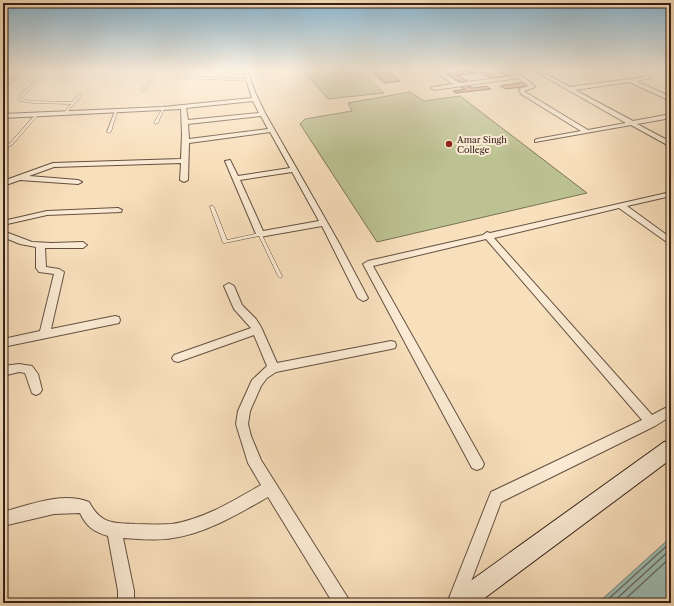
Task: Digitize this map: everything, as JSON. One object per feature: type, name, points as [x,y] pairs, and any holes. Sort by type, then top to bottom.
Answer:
[{"type":"main road","points":[[459,603],[671,448]]},
{"type":"street","points":[[530,98],[586,131]]},
{"type":"street","points":[[586,98],[671,145]]},
{"type":"street","points":[[3,116],[163,109],[256,99],[350,269],[363,298]]},
{"type":"street","points":[[183,106],[186,122],[184,180]]},
{"type":"street","points":[[186,122],[264,114]]},
{"type":"street","points":[[537,140],[630,122],[671,116]]},
{"type":"street","points":[[186,141],[272,130]]},
{"type":"street","points":[[3,184],[53,165],[184,161]]},
{"type":"street","points":[[228,161],[260,234],[324,222]]},
{"type":"street","points":[[236,179],[294,170]]},
{"type":"street","points":[[18,178],[78,182]]},
{"type":"street","points":[[477,464],[408,341],[368,264],[487,235],[671,194]]},
{"type":"street","points":[[620,205],[671,242]]},
{"type":"street","points":[[3,223],[47,213],[118,210]]},
{"type":"street","points":[[3,234],[18,242],[40,245],[83,246]]},
{"type":"street","points":[[487,235],[651,422]]},
{"type":"street","points":[[40,245],[42,270],[59,272],[46,333]]},
{"type":"street","points":[[229,286],[238,307],[252,322],[257,330],[273,368]]},
{"type":"street","points":[[3,343],[115,320]]},
{"type":"street","points":[[178,358],[257,330]]},
{"type":"street","points":[[342,603],[254,463],[242,424],[244,411],[256,383],[263,375],[273,368],[391,345]]},
{"type":"street","points":[[3,371],[18,368],[28,369],[32,374],[36,390]]},
{"type":"street","points":[[455,603],[496,497],[651,422],[671,410]]},
{"type":"street","points":[[3,518],[49,508],[77,506],[84,508],[87,515],[95,525],[114,530],[170,532],[184,529],[210,519],[270,488]]},
{"type":"street","points":[[114,530],[126,591],[126,603]]},
{"type":"lane","points":[[20,98],[21,100],[32,102],[73,103]]},
{"type":"lane","points":[[64,114],[77,98]]},
{"type":"lane","points":[[156,123],[163,109]]},
{"type":"lane","points":[[109,132],[116,112]]},
{"type":"lane","points":[[3,150],[12,143],[37,115]]},
{"type":"lane","points":[[212,207],[226,242],[260,234],[280,276]]},
{"type":"green space","points":[[375,98],[420,98],[424,101],[444,98],[463,98],[587,193],[377,242],[300,124],[305,119],[352,111],[348,103]]},
{"type":"water","points":[[671,537],[671,603],[598,603]]},
{"type":"place","name":"Amar Singh College","points":[[449,144]]}]
